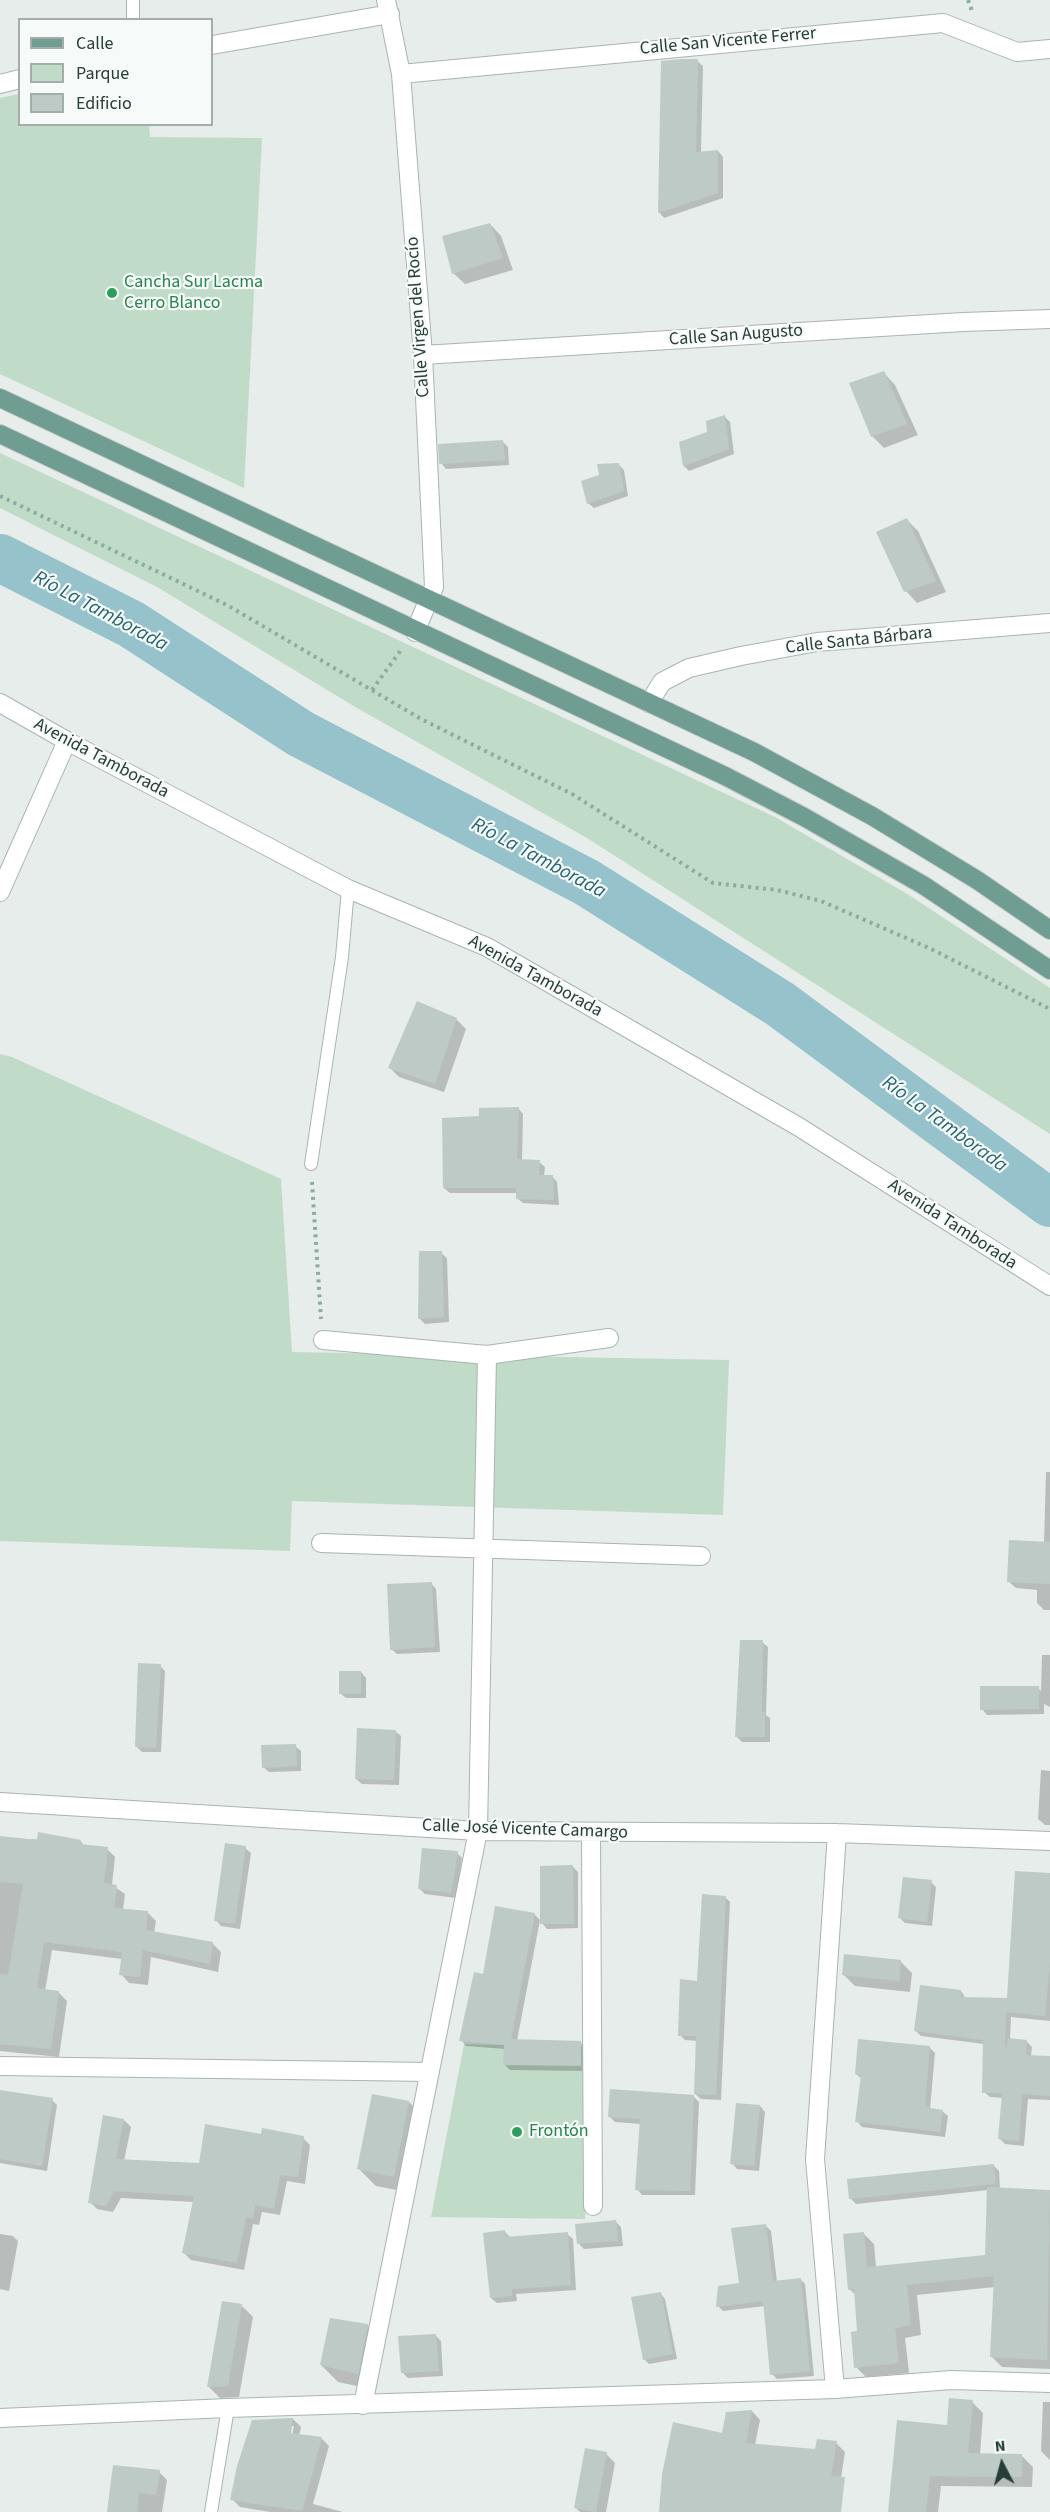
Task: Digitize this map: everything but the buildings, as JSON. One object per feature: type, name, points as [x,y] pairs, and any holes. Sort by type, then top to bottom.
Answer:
[{"type":"main road","points":[[0,398],[754,752],[872,816],[977,880],[1050,930]]},
{"type":"main road","points":[[0,434],[415,632],[725,776],[804,816],[923,885],[1050,970]]},
{"type":"street","points":[[213,45],[388,7]]},
{"type":"street","name":"Calle Virgen del Rocío","points":[[388,7],[400,74],[423,356],[434,588],[415,632]]},
{"type":"street","name":"Calle San Vicente Ferrer","points":[[400,74],[943,23],[1017,52],[1050,49]]},
{"type":"street","points":[[0,84],[18,80]]},
{"type":"street","name":"Calle San Augusto","points":[[423,356],[951,323],[1050,319]]},
{"type":"street","name":"Calle Santa Bárbara","points":[[649,703],[662,682],[689,668],[741,656],[817,642],[1050,623]]},
{"type":"street","name":"Avenida Tamborada","points":[[0,703],[67,741],[348,889],[498,953],[799,1127],[1050,1286]]},
{"type":"street","points":[[0,892],[67,741]]},
{"type":"street","points":[[323,1340],[487,1355],[609,1338]]},
{"type":"street","points":[[363,2405],[478,1831],[487,1355]]},
{"type":"street","points":[[321,1543],[701,1556]]},
{"type":"street","name":"Calle José Vicente Camargo","points":[[0,1802],[478,1831],[837,1833],[1050,1840]]},
{"type":"street","points":[[591,1833],[593,2206]]},
{"type":"street","points":[[835,2389],[815,2159],[837,1833]]},
{"type":"street","points":[[0,2066],[430,2072]]},
{"type":"street","points":[[0,2418],[228,2408],[835,2389],[951,2380],[1050,2383]]},
{"type":"lane","points":[[134,0],[134,18]]},
{"type":"lane","points":[[311,1164],[342,957],[348,889]]},
{"type":"lane","points":[[211,2512],[228,2408]]},
{"type":"path","points":[[0,496],[228,605],[421,718],[572,794],[713,883],[777,890],[821,901],[929,948],[1050,1009]]},
{"type":"path","points":[[372,690],[398,650],[443,645]]},
{"type":"path","points":[[311,1164],[323,1340]]},
{"type":"green space","points":[[18,94],[18,126],[149,126],[150,137],[262,138],[244,488],[0,374],[0,98]]},
{"type":"green space","points":[[0,453],[775,817],[909,895],[1050,988],[1050,1134],[587,838],[357,708],[157,587],[0,508]]},
{"type":"green space","points":[[0,1054],[12,1057],[281,1179],[292,1352],[729,1360],[723,1515],[292,1501],[290,1551],[0,1541]]},
{"type":"green space","name":"Frontón","points":[[464,2044],[590,2047],[585,2219],[431,2217]]},
{"type":"waterway","name":"Río La Tamborada","points":[[0,558],[131,624],[301,734],[586,882],[780,1004],[1050,1203]]},
{"type":"place","name":"Cancha Sur Lacma Cerro Blanco","points":[[112,293]]},
{"type":"place","name":"Frontón","points":[[517,2132]]}]
